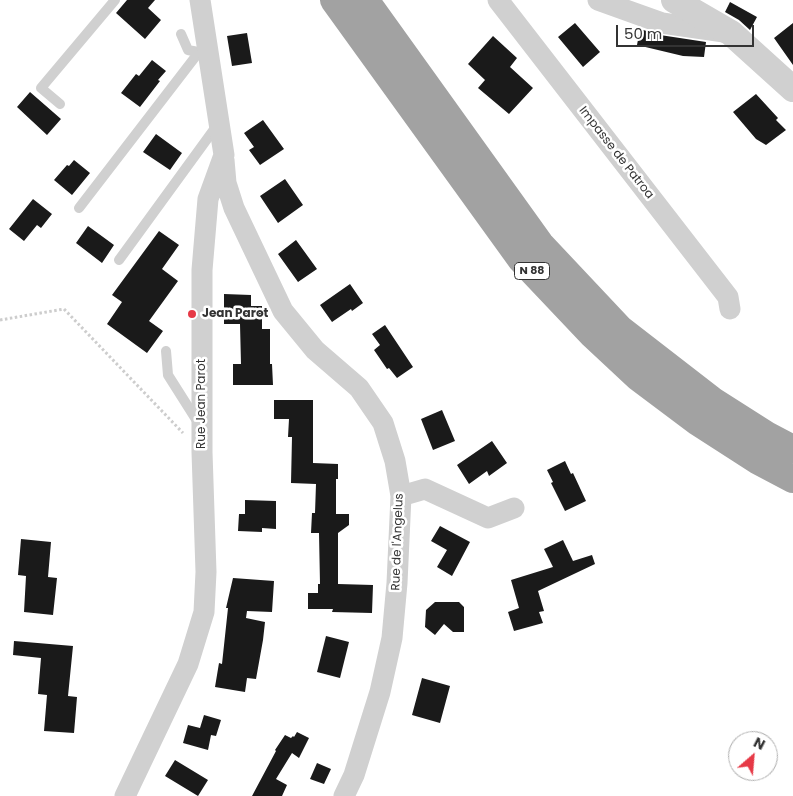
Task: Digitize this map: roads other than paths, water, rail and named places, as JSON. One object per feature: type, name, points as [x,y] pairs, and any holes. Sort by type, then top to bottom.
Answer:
[{"type":"highway","name":"N 88","points":[[334,0],[521,259],[593,335],[638,377],[698,422],[757,460],[793,479]]},
{"type":"highway","name":"N 88","points":[[365,0],[540,244],[620,329],[713,401],[768,436],[793,448]]},
{"type":"street","name":"Rue Jean Parot","points":[[125,796],[188,664],[204,612],[206,572],[202,429],[203,253],[208,200],[224,155],[204,53],[200,0]]},
{"type":"street","name":"Impasse de Patroa","points":[[498,0],[728,297],[730,309]]},
{"type":"street","points":[[598,0],[662,22],[731,32]]},
{"type":"street","points":[[674,0],[731,32],[793,89]]},
{"type":"street","name":"Rue de l'Angelus","points":[[224,155],[226,183],[234,208],[283,311],[316,350],[359,388],[383,423],[396,461],[401,496],[397,583],[392,638],[380,692],[354,775],[344,796]]},
{"type":"street","points":[[401,496],[425,489],[488,518],[514,508]]},
{"type":"lane","points":[[60,104],[41,88],[115,0]]},
{"type":"lane","points":[[79,208],[204,53],[188,50],[181,34]]},
{"type":"lane","points":[[119,260],[219,123]]},
{"type":"lane","points":[[166,351],[168,376],[202,429]]},
{"type":"place","name":"Jean Parot","points":[[192,314]]}]
